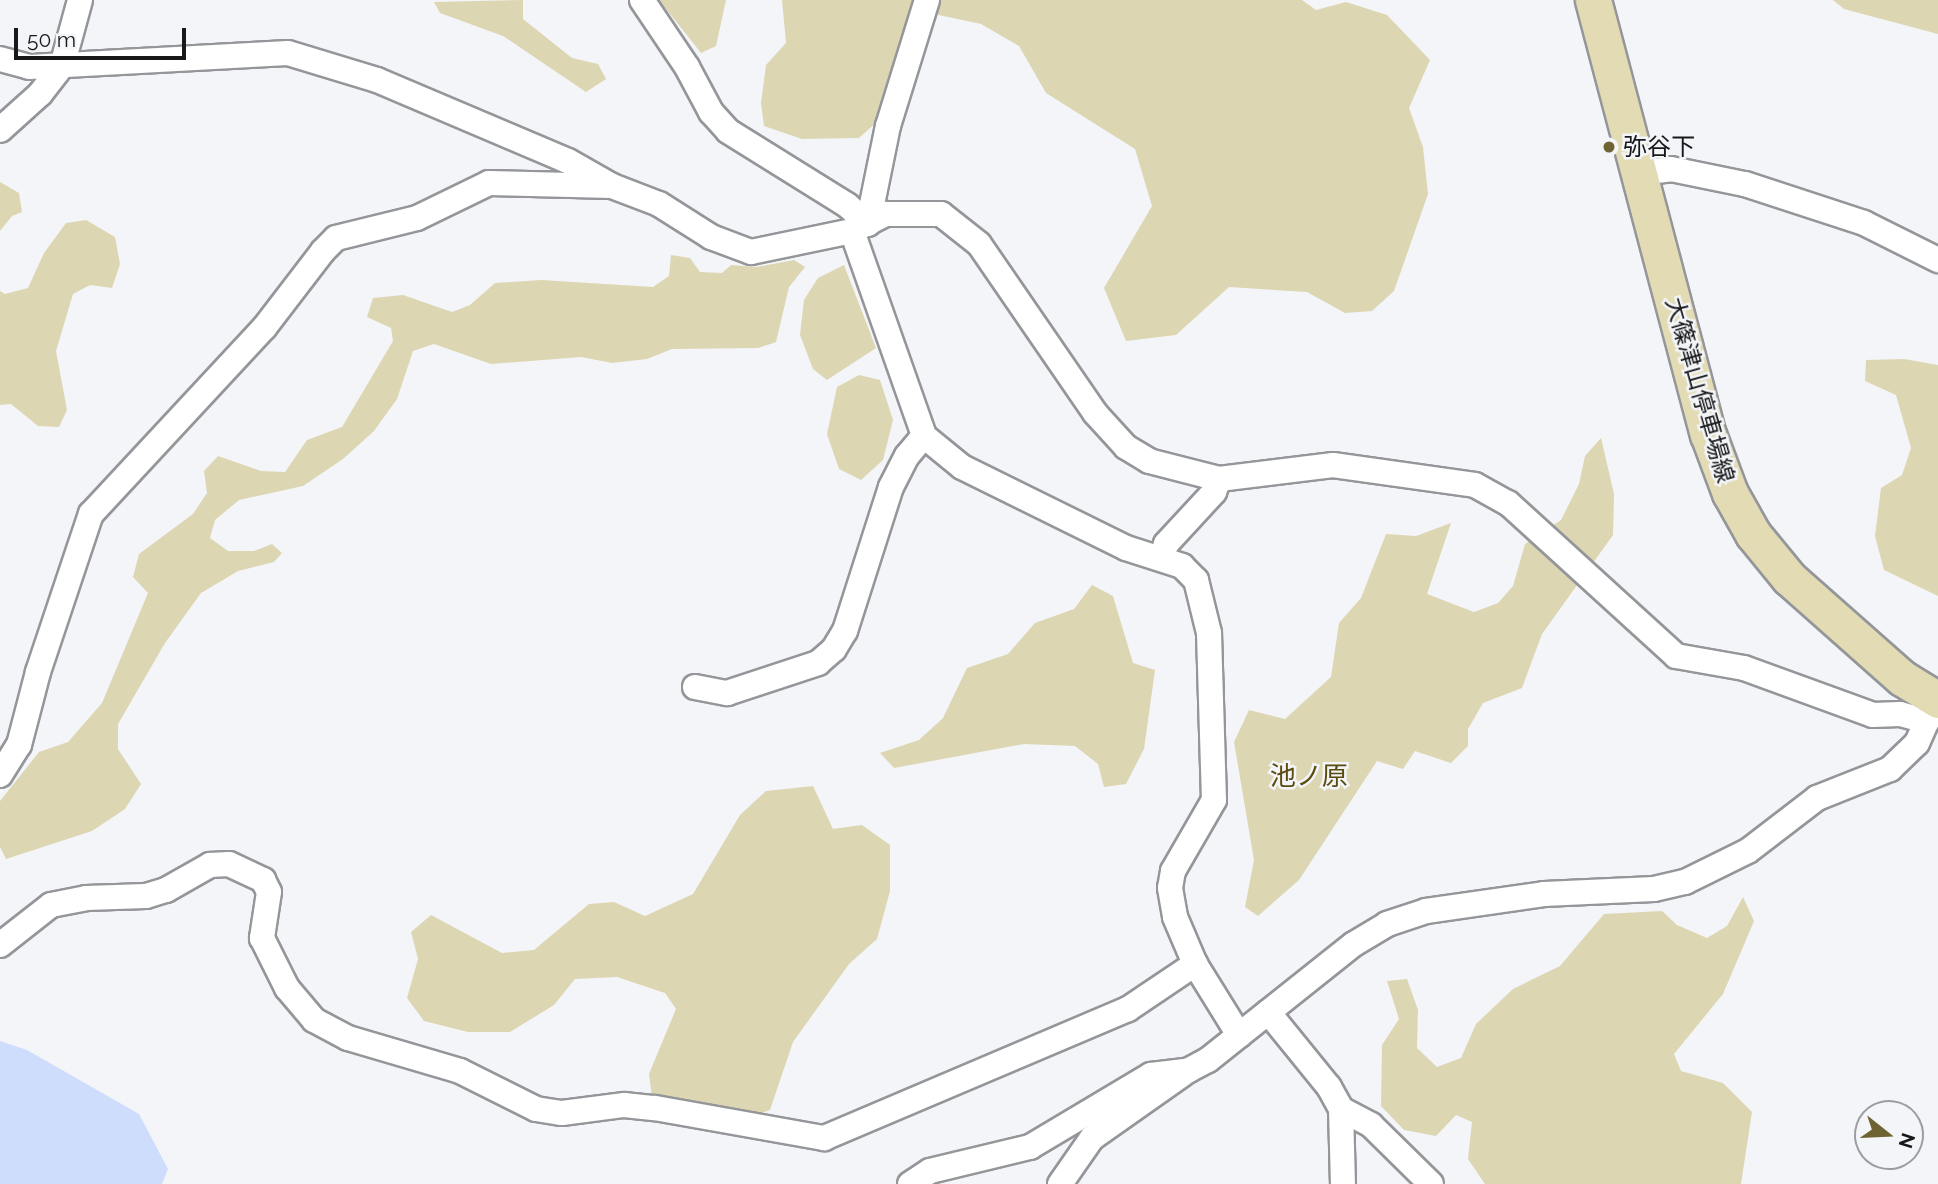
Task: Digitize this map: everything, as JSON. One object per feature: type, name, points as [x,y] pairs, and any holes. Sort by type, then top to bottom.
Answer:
[{"type":"main road","name":"大篠津山停車場線","points":[[1592,0],[1708,434],[1730,494],[1753,534],[1789,578],[1934,707]]},
{"type":"street","points":[[0,130],[40,94],[62,66],[80,0]]},
{"type":"street","points":[[642,0],[687,67],[711,112],[728,131],[847,205],[860,228],[924,436],[962,467],[1126,548],[1181,566],[1196,580],[1209,633],[1213,800],[1173,871],[1170,888],[1175,917],[1195,964],[1239,1035]]},
{"type":"street","points":[[860,228],[927,0]]},
{"type":"street","points":[[0,59],[29,67],[288,53],[377,80],[568,161],[612,186],[659,204],[733,248],[751,252],[860,228],[886,214],[920,211],[941,214],[964,230],[991,261],[1032,327],[1095,413],[1126,447],[1149,461],[1219,479],[1333,465],[1475,485],[1507,503],[1676,656],[1697,663],[1744,668],[1861,713],[1900,714],[1934,707]]},
{"type":"street","points":[[1640,173],[1671,169],[1745,184],[1854,219],[1938,260]]},
{"type":"street","points":[[0,775],[19,746],[38,672],[91,514],[264,328],[336,238],[416,218],[489,183],[612,186]]},
{"type":"street","points":[[695,687],[727,693],[818,663],[834,649],[845,631],[891,487],[907,456],[924,436]]},
{"type":"street","points":[[1161,558],[1166,544],[1214,492],[1219,479]]},
{"type":"street","points":[[1060,1184],[1092,1138],[1239,1035],[1354,944],[1387,924],[1426,911],[1544,894],[1654,889],[1685,882],[1748,851],[1817,798],[1890,769],[1917,743],[1934,707]]},
{"type":"street","points":[[0,945],[51,905],[86,898],[146,896],[166,890],[210,865],[229,864],[263,880],[269,892],[262,939],[287,988],[314,1020],[348,1038],[460,1071],[536,1109],[562,1113],[624,1105],[695,1113],[760,1130],[824,1138],[1128,1009],[1195,964]]},
{"type":"street","points":[[1268,1012],[1329,1087],[1341,1109],[1342,1184]]},
{"type":"street","points":[[910,1184],[930,1171],[1030,1147],[1151,1075],[1189,1070]]},
{"type":"street","points":[[1341,1109],[1371,1125],[1432,1184]]},
{"type":"shaded area","points":[[523,0],[523,19],[572,58],[598,64],[606,79],[586,92],[503,36],[440,13],[434,2]]},
{"type":"shaded area","points":[[659,0],[726,0],[716,46],[701,53]]},
{"type":"shaded area","points":[[782,0],[914,0],[879,120],[859,138],[802,139],[764,126],[761,103],[766,65],[786,43]]},
{"type":"shaded area","points":[[937,0],[1302,0],[1316,10],[1346,2],[1387,15],[1430,60],[1409,108],[1423,147],[1428,194],[1394,291],[1372,311],[1345,313],[1307,292],[1229,287],[1176,335],[1126,341],[1104,288],[1152,206],[1135,149],[1046,93],[1019,46],[981,24],[934,14]]},
{"type":"shaded area","points":[[1833,0],[1938,0],[1938,34],[1844,9]]},
{"type":"shaded area","points":[[0,182],[19,193],[22,212],[12,216],[0,231]]},
{"type":"shaded area","points":[[86,220],[115,237],[120,264],[112,288],[90,285],[73,294],[56,351],[67,410],[59,427],[38,426],[11,404],[0,405],[0,291],[5,294],[28,288],[44,253],[66,223]]},
{"type":"shaded area","points":[[671,255],[690,258],[700,272],[722,273],[731,265],[756,267],[794,260],[805,267],[789,287],[776,342],[758,348],[672,349],[647,359],[612,363],[581,357],[491,364],[434,344],[413,351],[397,399],[374,431],[343,459],[303,486],[239,500],[215,520],[210,538],[228,551],[254,551],[272,544],[282,553],[274,562],[238,571],[201,593],[165,643],[118,724],[118,749],[141,784],[125,809],[92,831],[6,859],[0,847],[0,801],[39,752],[68,742],[102,703],[148,593],[133,577],[139,554],[193,514],[207,493],[204,471],[218,456],[261,471],[285,472],[307,440],[342,427],[393,341],[391,328],[367,317],[373,298],[403,295],[452,312],[470,305],[495,283],[541,280],[653,287],[669,276]]},
{"type":"shaded area","points":[[844,265],[876,348],[827,380],[813,369],[800,335],[804,300],[818,278]]},
{"type":"shaded area","points":[[1904,359],[1938,365],[1938,596],[1884,570],[1875,536],[1881,488],[1902,475],[1911,448],[1896,395],[1865,381],[1866,360]]},
{"type":"shaded area","points":[[859,375],[880,380],[893,420],[883,460],[861,480],[839,469],[827,434],[837,387]]},
{"type":"shaded area","points":[[1601,438],[1614,494],[1613,535],[1542,634],[1522,688],[1483,703],[1468,729],[1468,746],[1451,763],[1415,751],[1403,769],[1377,761],[1299,880],[1258,916],[1245,907],[1254,860],[1234,742],[1249,710],[1285,719],[1331,677],[1339,623],[1361,598],[1386,534],[1416,536],[1451,523],[1427,594],[1474,612],[1498,603],[1513,586],[1525,544],[1561,520],[1579,484],[1585,456]]},
{"type":"shaded area","points":[[1092,585],[1113,596],[1133,663],[1155,670],[1144,749],[1126,784],[1104,787],[1098,764],[1075,746],[1024,744],[894,768],[880,753],[919,740],[943,718],[967,668],[1008,654],[1035,623],[1074,609]]},
{"type":"shaded area","points":[[813,786],[833,829],[862,825],[890,845],[890,891],[877,939],[849,964],[793,1042],[770,1110],[746,1118],[652,1097],[649,1074],[676,1009],[665,993],[617,977],[575,979],[554,1005],[510,1032],[468,1032],[424,1021],[407,998],[418,959],[411,932],[431,915],[502,953],[534,950],[589,904],[614,902],[645,916],[693,894],[740,815],[766,791]]},
{"type":"shaded area","points":[[1743,897],[1754,921],[1723,994],[1674,1054],[1681,1071],[1723,1083],[1752,1112],[1741,1184],[1485,1184],[1468,1159],[1472,1122],[1456,1115],[1436,1136],[1404,1130],[1381,1106],[1382,1045],[1399,1019],[1387,981],[1407,979],[1418,1010],[1417,1048],[1437,1067],[1461,1058],[1476,1024],[1513,989],[1560,966],[1604,914],[1662,911],[1677,925],[1707,938],[1727,926]]},
{"type":"water","points":[[0,1041],[27,1050],[139,1114],[168,1169],[162,1184],[0,1184]]},
{"type":"place","name":"弥谷下","points":[[1609,147]]},
{"type":"district","name":"池ノ原","points":[[1309,777]]}]
